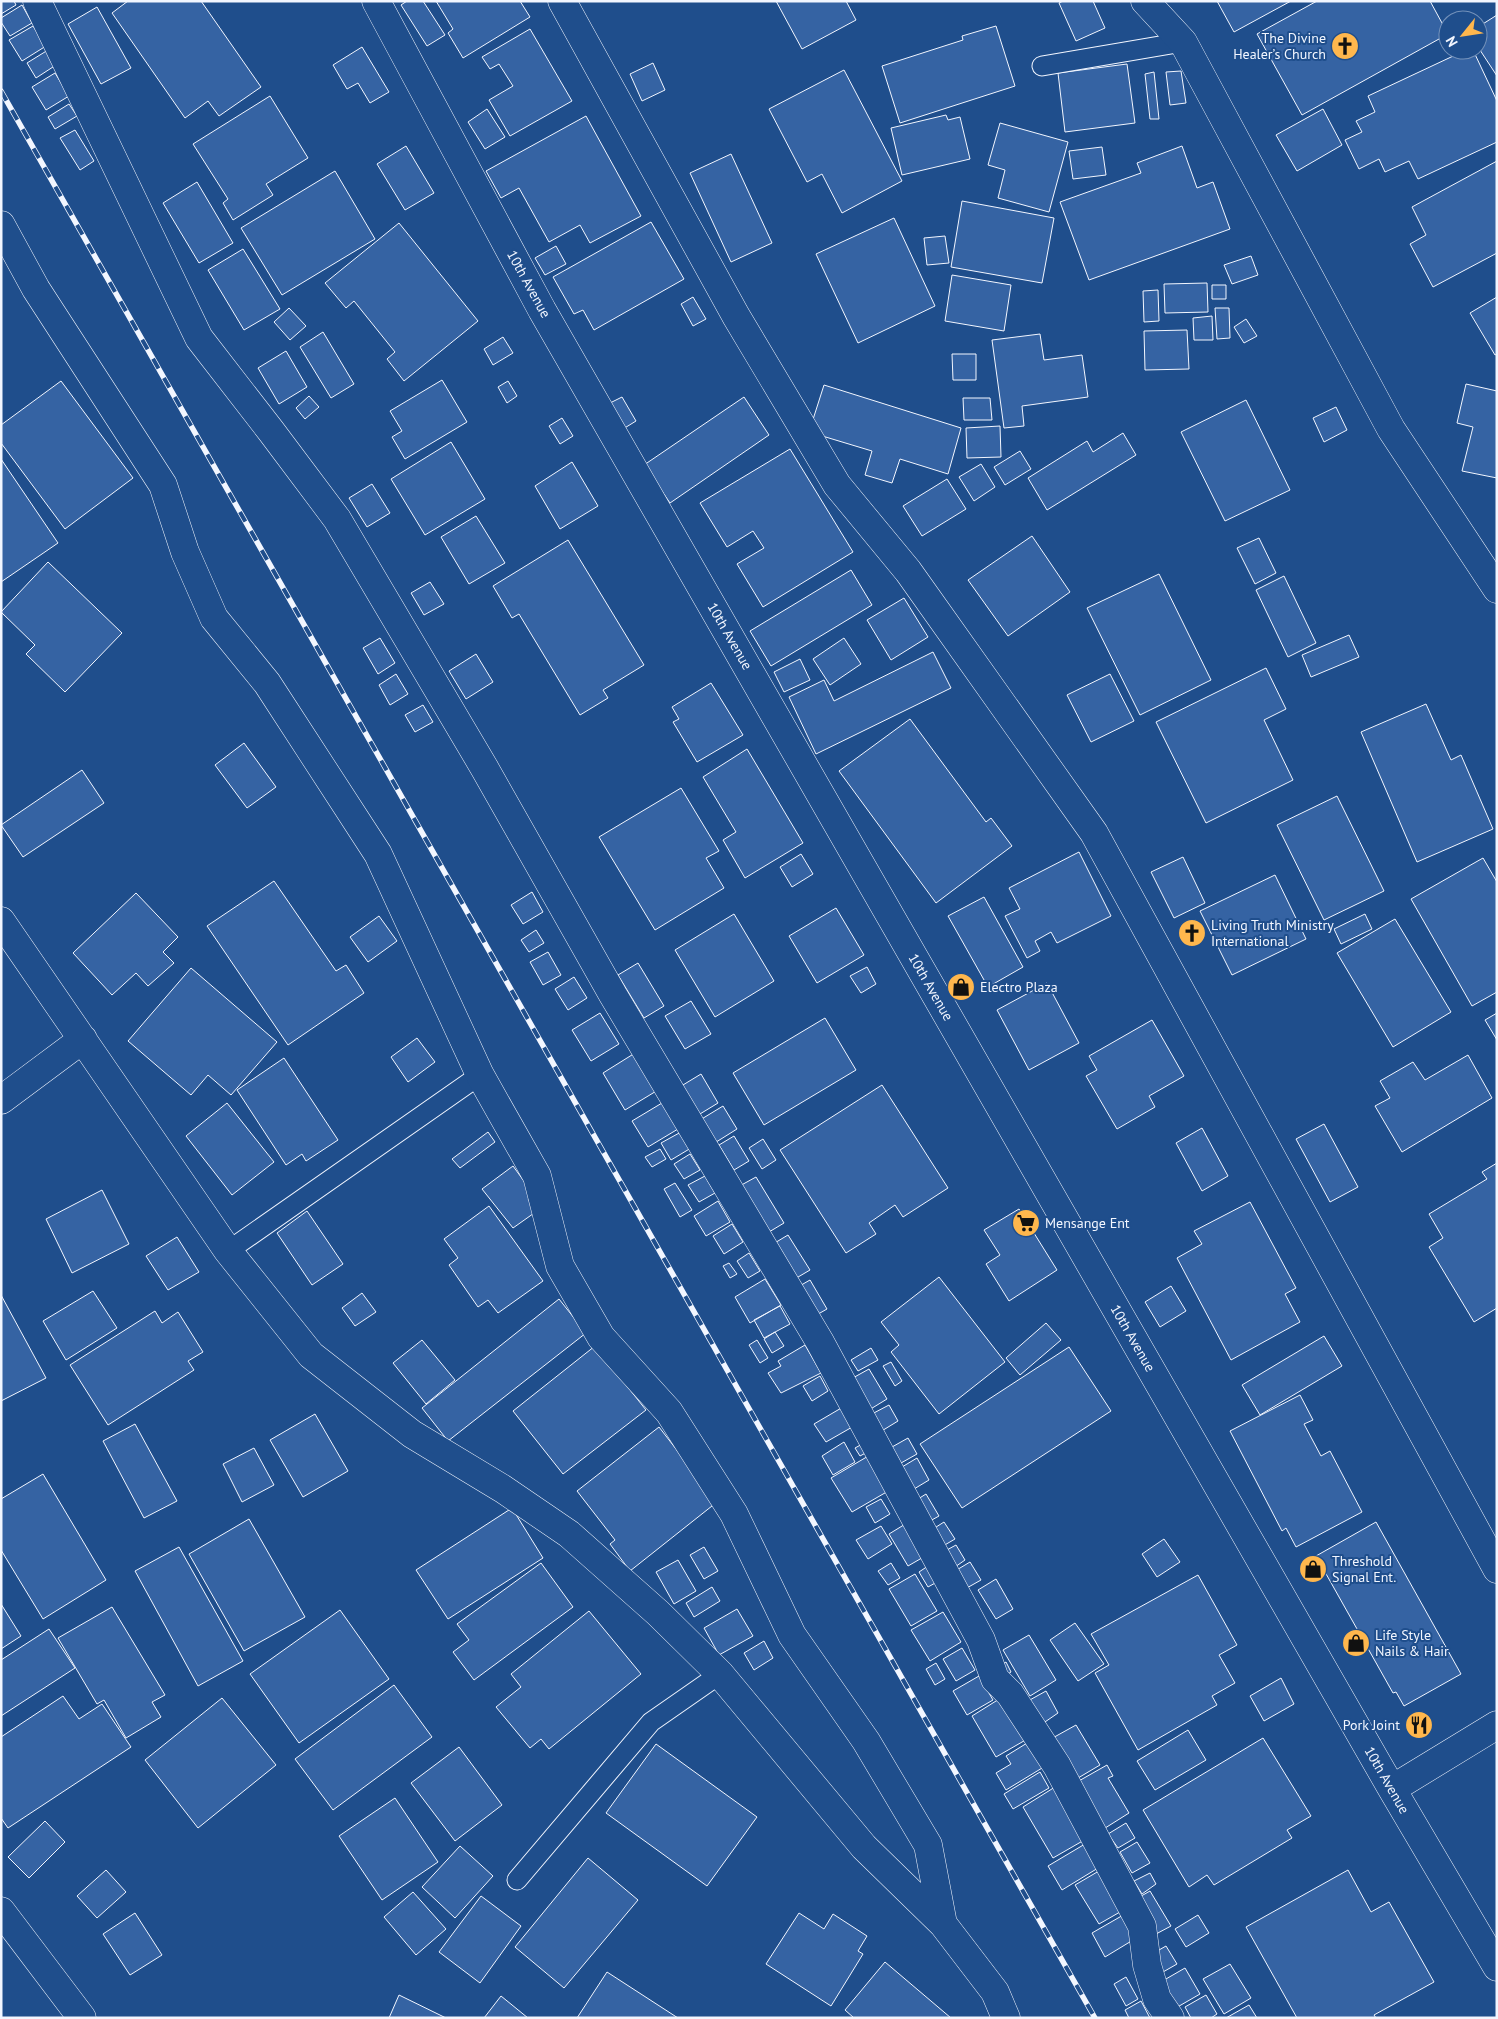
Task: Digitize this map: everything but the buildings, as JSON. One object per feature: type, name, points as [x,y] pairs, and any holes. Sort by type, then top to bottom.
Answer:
[{"type":"street","points":[[37,1],[199,338],[271,430],[336,519],[486,769],[613,995],[820,1342],[981,1640],[995,1679],[1010,1694],[1057,1766],[1142,1926],[1147,1965],[1152,1982],[1157,1998],[1170,2018]]},
{"type":"street","name":"10th Avenue","points":[[376,1],[547,318],[1392,1789],[1497,1967]]},
{"type":"street","points":[[562,1],[736,316],[837,485],[908,571],[1094,833],[1497,1569]]},
{"type":"street","points":[[1145,1],[1183,42],[1391,429],[1497,589]]},
{"type":"street","points":[[1,225],[36,289],[163,485],[185,552],[214,618],[267,683],[378,854],[480,1075],[537,1176],[560,1266],[601,1337],[674,1420],[734,1514],[792,1635],[866,1741],[928,1845],[943,1924]]},
{"type":"street","points":[[1,921],[228,1251],[311,1355],[412,1434],[503,1489],[569,1534],[658,1614],[720,1674],[864,1847],[943,1924],[995,1992],[1006,2018]]},
{"type":"street","points":[[1,1100],[83,1039]]},
{"type":"street","points":[[1392,1789],[1497,1725]]},
{"type":"street","points":[[1,1910],[82,2018]]},
{"type":"lane","points":[[1042,66],[1183,42]]},
{"type":"lane","points":[[228,1251],[480,1075]]},
{"type":"lane","points":[[517,1880],[651,1722],[720,1674]]},
{"type":"railway","points":[[1,91],[1095,2018]]},
{"type":"place","name":"The Divine Healer’s Church","points":[[1345,46]]},
{"type":"place","name":"Living Truth Ministry International","points":[[1192,933]]},
{"type":"place","name":"Electro Plaza","points":[[961,987]]},
{"type":"place","name":"Mensange Ent","points":[[1026,1223]]},
{"type":"place","name":"Threshold Signal Ent.","points":[[1313,1569]]},
{"type":"place","name":"Life Style Nails & Hair","points":[[1356,1643]]},
{"type":"place","name":"Pork Joint","points":[[1419,1725]]}]
